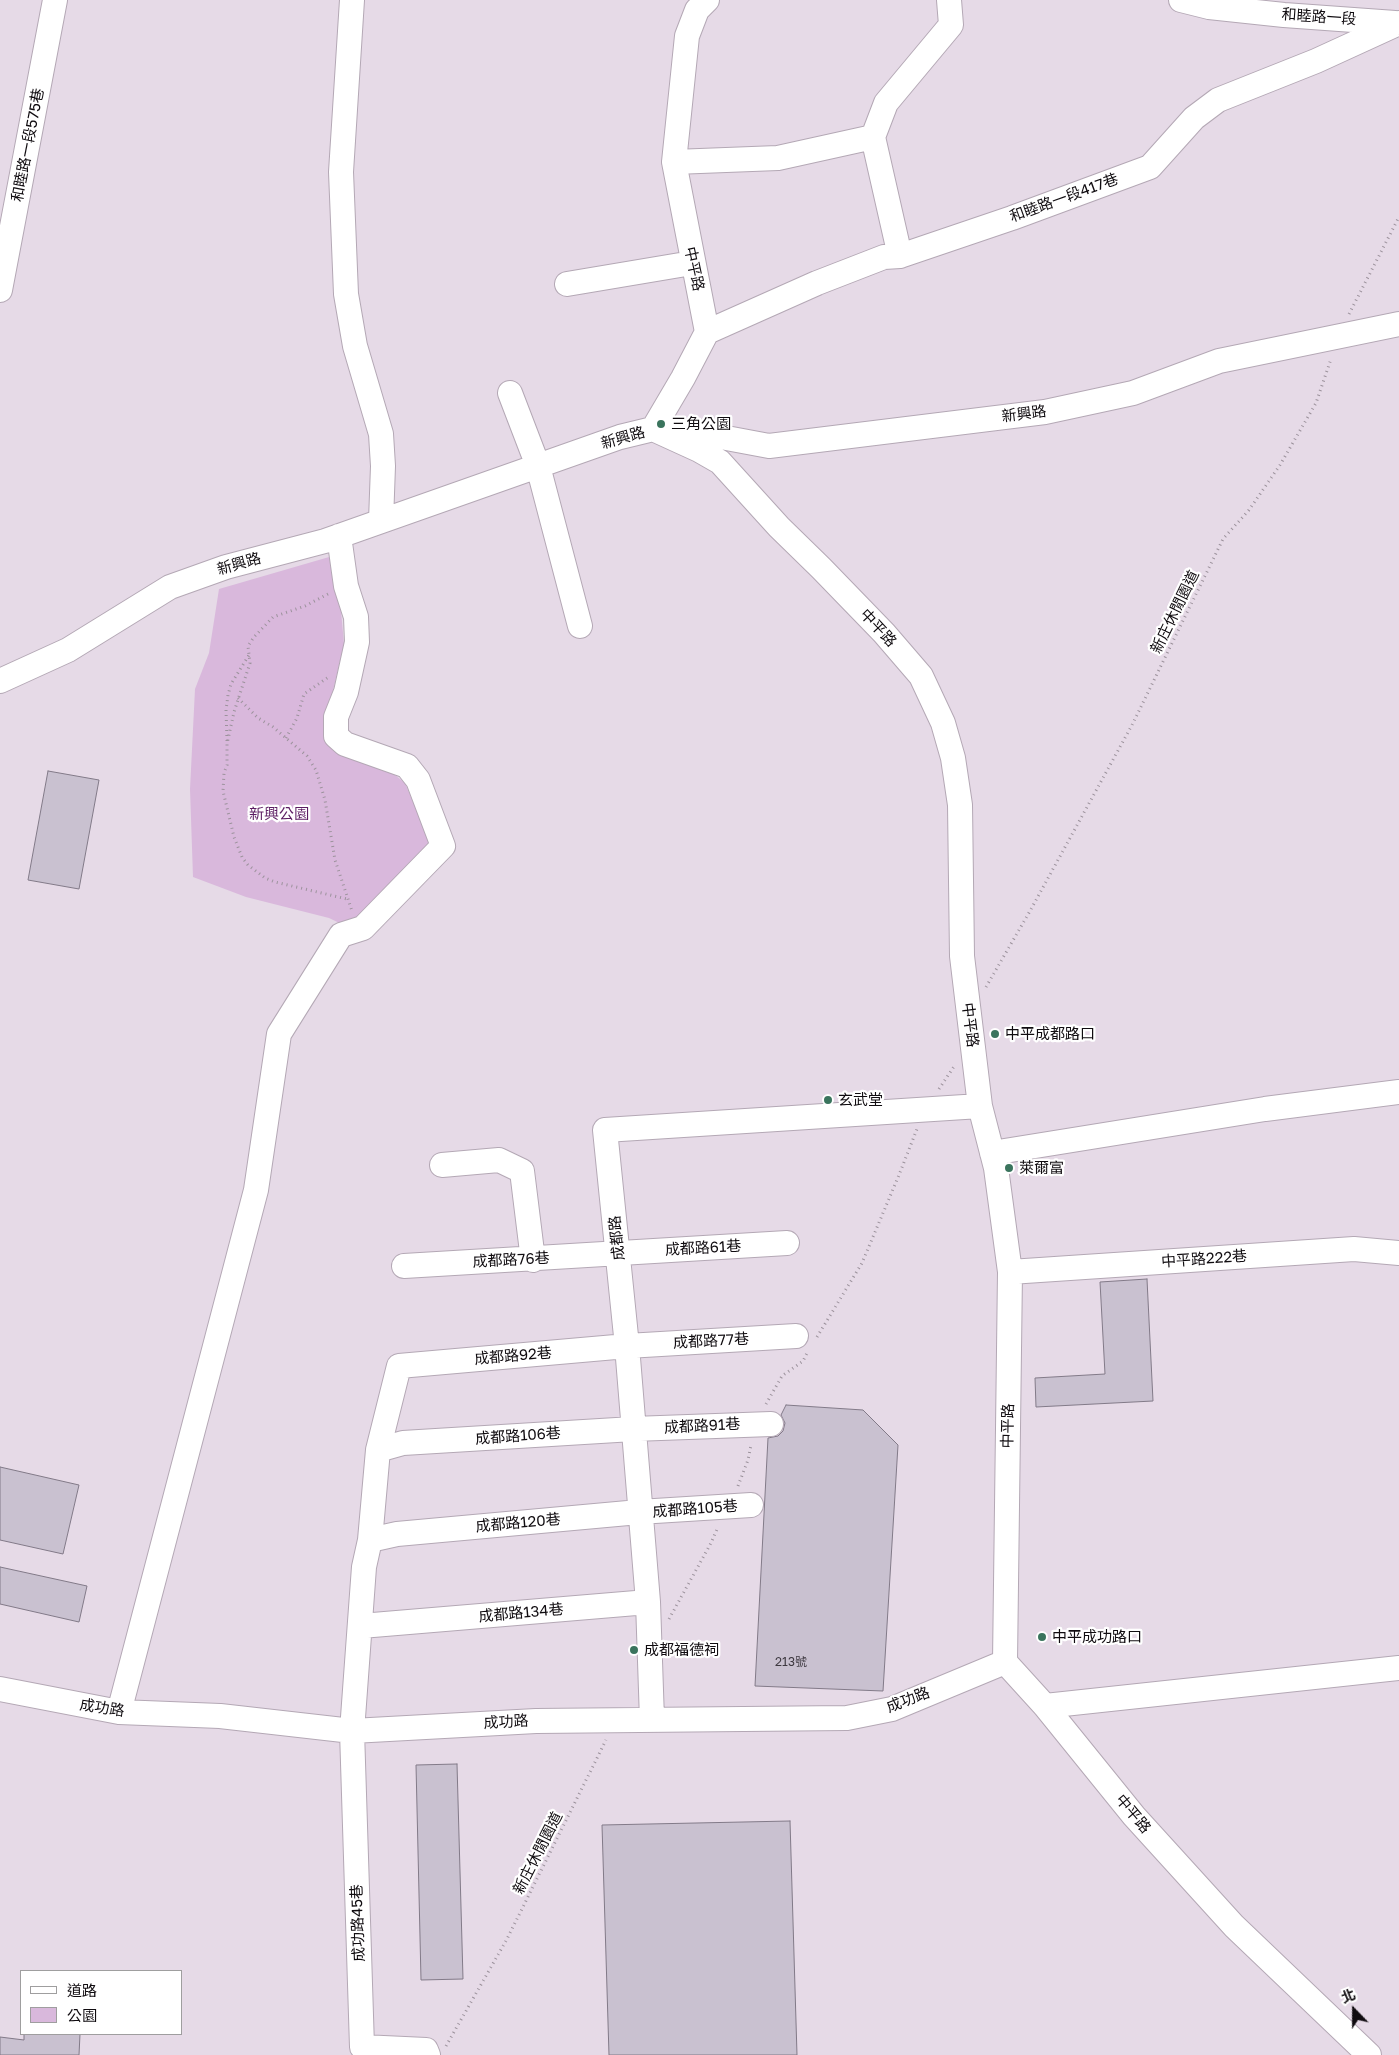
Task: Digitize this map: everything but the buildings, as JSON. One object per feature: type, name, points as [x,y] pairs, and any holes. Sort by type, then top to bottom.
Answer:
[{"type":"street","name":"和睦路一段575巷","points":[[0,290],[55,0]]},
{"type":"street","points":[[352,0],[341,172],[346,294],[355,346],[381,434],[383,466],[381,521]]},
{"type":"street","name":"中平路","points":[[707,0],[697,10],[687,36],[674,162],[707,332]]},
{"type":"street","points":[[900,256],[873,138],[886,103],[951,25],[949,0]]},
{"type":"street","name":"和睦路一段","points":[[1181,0],[1209,7],[1284,15],[1399,23]]},
{"type":"street","name":"和睦路一段417巷","points":[[707,332],[817,283],[884,257],[900,256],[1150,167],[1194,118],[1218,100],[1316,61],[1399,23]]},
{"type":"street","points":[[674,162],[778,158],[873,138]]},
{"type":"street","points":[[567,284],[692,262]]},
{"type":"street","name":"新興路","points":[[0,680],[68,650],[170,586],[226,567],[339,536],[620,437],[653,429],[705,434],[769,446],[1046,412],[1133,393],[1219,361],[1399,324]]},
{"type":"street","points":[[653,429],[707,332]]},
{"type":"street","points":[[510,393],[538,466],[580,626]]},
{"type":"street","name":"中平路","points":[[653,429],[720,462],[779,527],[884,633],[921,676],[943,723],[953,758],[960,805],[962,956],[980,1106],[996,1168],[1010,1272],[1005,1662],[1046,1706],[1134,1816],[1234,1926],[1369,2055]]},
{"type":"street","points":[[119,1712],[256,1190],[279,1034],[341,935],[363,928],[443,846],[418,780],[406,766],[345,744],[336,736],[336,717],[353,665],[357,642],[356,617],[346,586],[339,536]]},
{"type":"street","points":[[992,1153],[1265,1109],[1399,1092]]},
{"type":"street","name":"成都路","points":[[652,1720],[648,1602],[639,1512],[627,1346],[605,1130],[980,1106]]},
{"type":"street","points":[[442,1165],[500,1160],[522,1171],[533,1260]]},
{"type":"street","name":"成都路61巷","points":[[618,1252],[787,1243]]},
{"type":"street","name":"中平路222巷","points":[[1010,1272],[1354,1249],[1399,1254]]},
{"type":"street","name":"成都路76巷","points":[[404,1266],[533,1260],[618,1252]]},
{"type":"street","name":"成都路77巷","points":[[627,1346],[796,1336]]},
{"type":"street","name":"成都路92巷","points":[[378,1450],[398,1366],[627,1346]]},
{"type":"street","name":"成都路91巷","points":[[633,1429],[771,1424]]},
{"type":"street","name":"成都路106巷","points":[[378,1450],[403,1443],[633,1429]]},
{"type":"street","points":[[352,1731],[364,1567],[370,1540],[378,1450]]},
{"type":"street","name":"成都路105巷","points":[[639,1512],[751,1505]]},
{"type":"street","name":"成都路120巷","points":[[370,1540],[397,1534],[639,1512]]},
{"type":"street","name":"成都路134巷","points":[[361,1626],[648,1602]]},
{"type":"street","name":"成功路","points":[[0,1689],[119,1712],[220,1716],[352,1731],[536,1721],[847,1718],[892,1709],[1005,1662]]},
{"type":"street","points":[[1046,1706],[1399,1668]]},
{"type":"street","name":"成功路45巷","points":[[352,1731],[362,2047],[437,2051]]},
{"type":"path","name":"新庄休閒園道","points":[[985,988],[1030,912],[1096,788],[1132,726],[1223,539],[1249,510],[1280,465],[1316,403],[1334,350],[1335,337],[1359,298],[1399,217]]},
{"type":"path","points":[[227,744],[238,698],[250,663],[248,646],[254,637],[273,617],[305,606],[346,586]]},
{"type":"path","points":[[249,655],[231,684],[226,710],[227,765],[223,790],[234,837],[242,857],[248,865],[265,878],[274,882],[347,900]]},
{"type":"path","points":[[286,738],[297,718],[304,694],[342,668],[353,665]]},
{"type":"path","points":[[238,698],[258,718],[307,756],[316,770],[325,800],[335,860],[347,900],[363,928]]},
{"type":"path","name":"新庄休閒園道","points":[[437,2051],[508,1939],[615,1720]]},
{"type":"green space","name":"新興公園","points":[[336,555],[344,644],[326,720],[405,783],[433,849],[350,928],[329,918],[246,897],[193,877],[190,789],[195,689],[209,653],[219,589]]},
{"type":"place","name":"三角公園","points":[[661,424]]},
{"type":"place","name":"中平成都路口","points":[[995,1034]]},
{"type":"place","name":"玄武堂","points":[[828,1100]]},
{"type":"place","name":"萊爾富","points":[[1009,1168]]},
{"type":"place","name":"中平成功路口","points":[[1042,1637]]},
{"type":"place","name":"成都福德祠","points":[[634,1650]]}]
